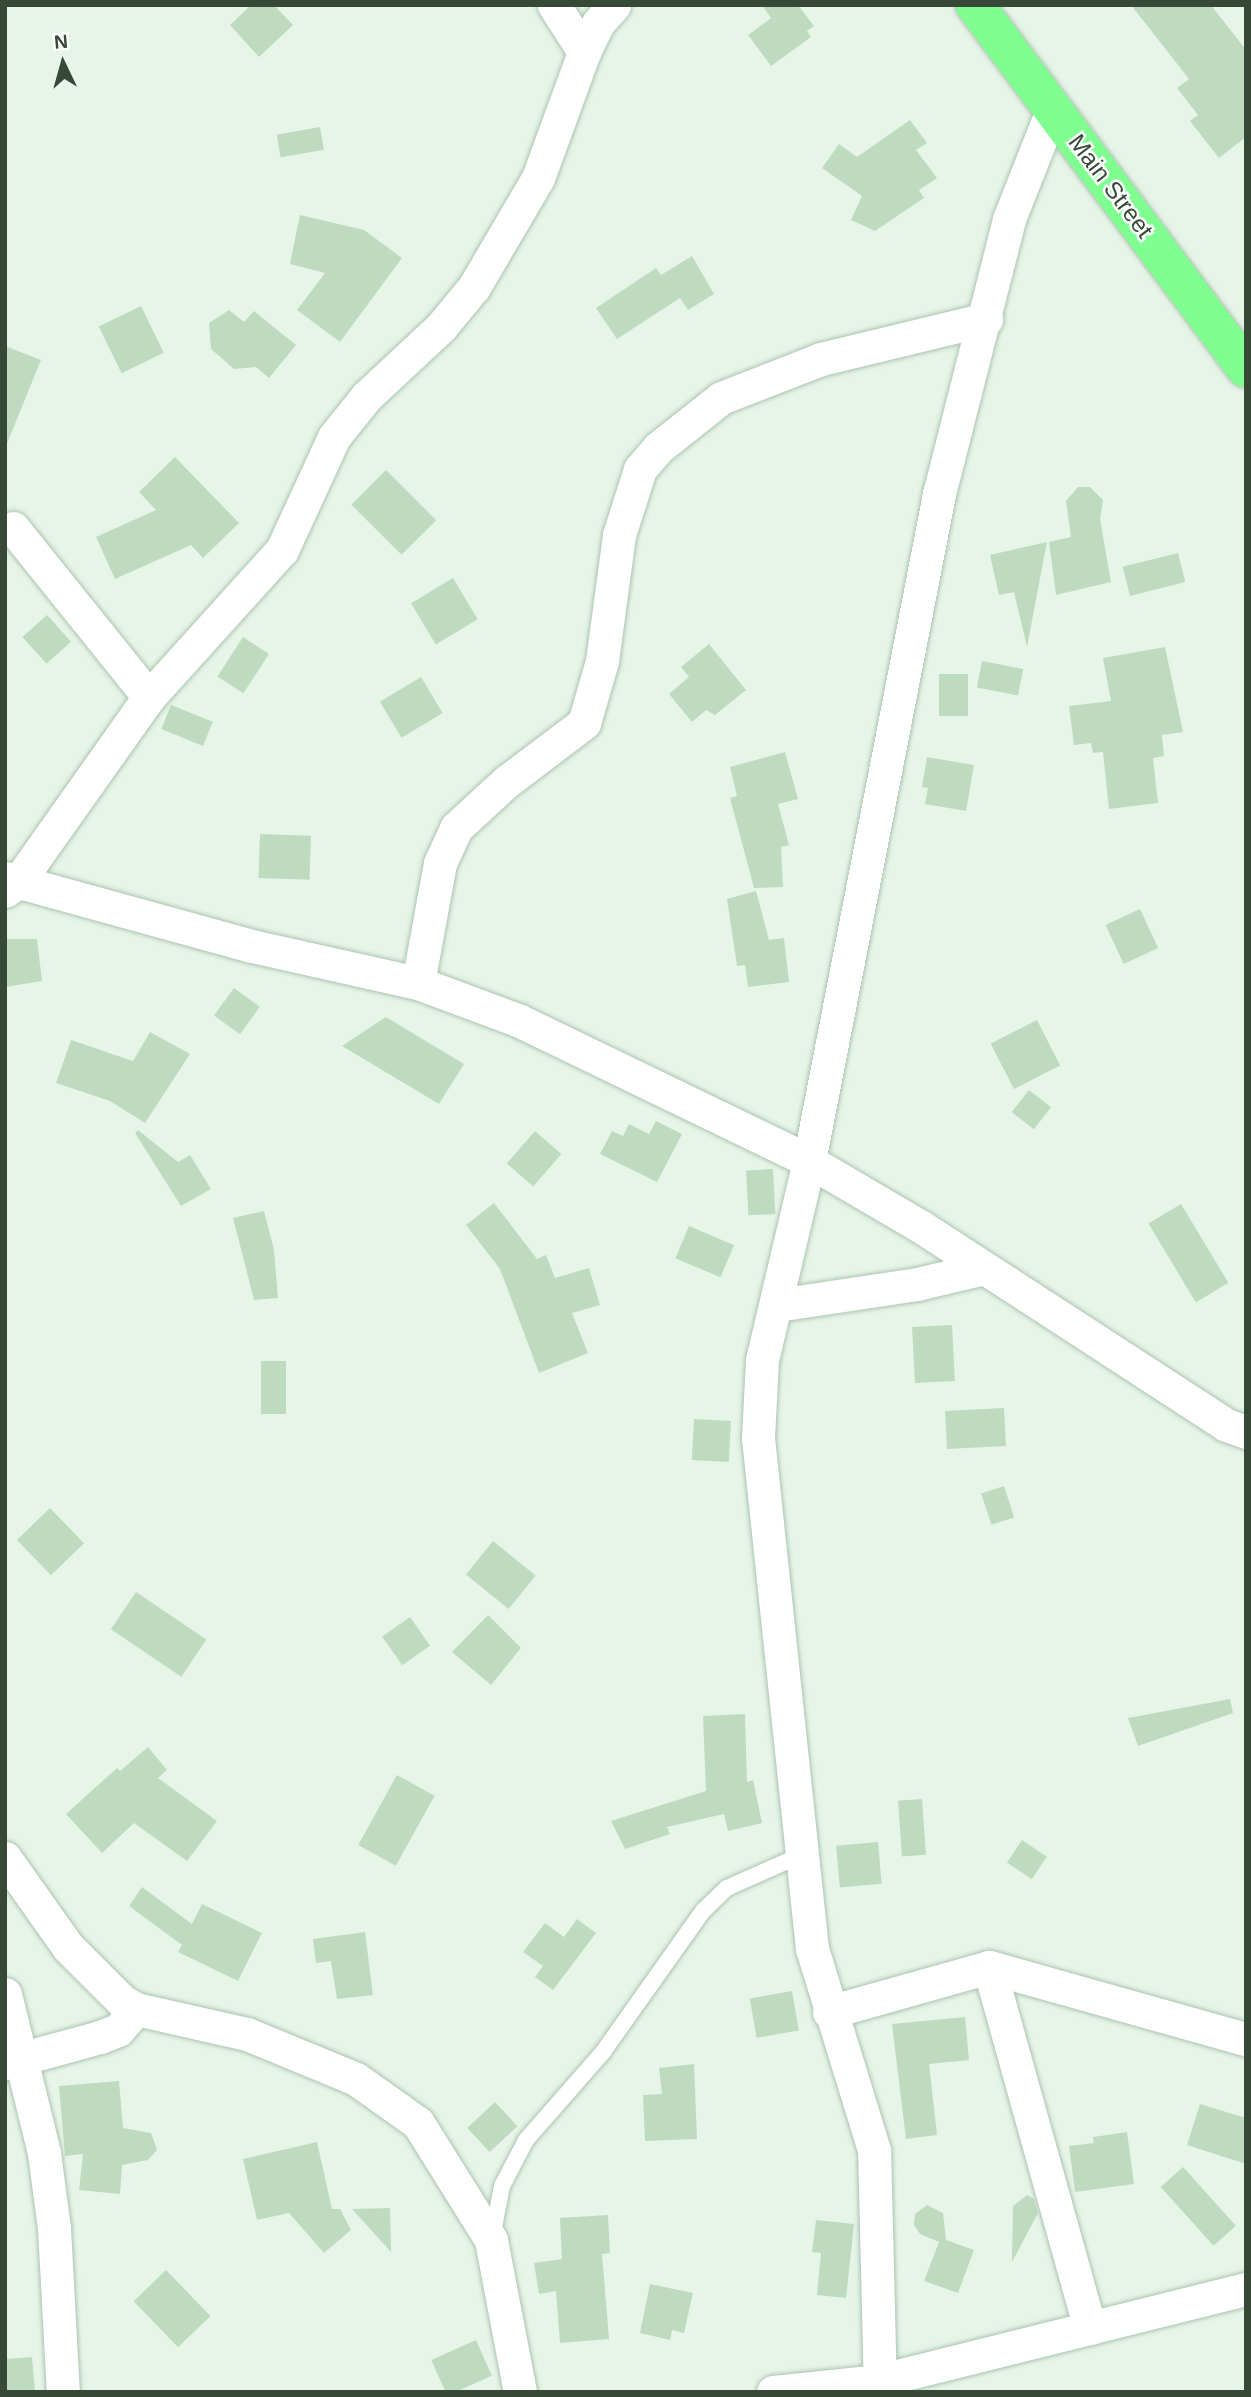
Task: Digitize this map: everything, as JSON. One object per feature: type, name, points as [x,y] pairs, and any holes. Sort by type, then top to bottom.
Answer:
[{"type":"highway","name":"Main Street","points":[[975,5],[1246,368]]},
{"type":"street","points":[[554,5],[584,52]]},
{"type":"street","points":[[614,5],[598,23],[584,52],[538,178],[474,287],[441,327],[366,397],[342,427],[282,550],[149,697],[10,884],[466,997],[642,1076],[809,1161],[920,1226],[980,1269],[1226,1425],[1246,1432]]},
{"type":"street","points":[[878,2386],[874,2150],[829,2012],[812,1949],[758,1438],[762,1360],[809,1161],[939,494],[986,319],[1009,219],[1053,108]]},
{"type":"street","points":[[418,983],[440,863],[456,828],[506,782],[584,723],[603,661],[619,535],[640,469],[649,458],[686,422],[721,398],[821,359],[986,319]]},
{"type":"street","points":[[13,528],[149,697]]},
{"type":"street","points":[[777,1305],[980,1269]]},
{"type":"street","points":[[5,1858],[68,1947],[122,2001],[136,2009],[247,2034],[356,2079],[418,2123],[491,2240],[520,2392]]},
{"type":"street","points":[[829,2012],[989,1968],[1246,2039]]},
{"type":"street","points":[[989,1968],[1090,2328]]},
{"type":"street","points":[[5,1994],[12,2061],[44,2153],[54,2228],[62,2392]]},
{"type":"street","points":[[12,2061],[118,2030],[136,2009]]},
{"type":"street","points":[[773,2392],[878,2386],[1246,2289]]},
{"type":"lane","points":[[491,2240],[502,2186],[526,2140],[603,2052],[703,1911],[727,1888],[801,1855]]},
{"type":"building","points":[[251,5],[274,5],[293,25],[259,57],[230,25]]},
{"type":"building","points":[[762,5],[798,5],[814,26],[807,31],[811,37],[771,66],[748,35],[771,18]]},
{"type":"building","points":[[1131,5],[1211,5],[1246,50],[1246,137],[1219,158],[1190,121],[1198,115],[1177,88],[1189,79]]},
{"type":"building","points":[[910,120],[927,143],[916,150],[937,178],[919,190],[924,198],[875,231],[851,220],[862,196],[822,168],[839,144],[857,157]]},
{"type":"building","points":[[320,127],[324,150],[281,157],[277,135]]},
{"type":"building","points":[[300,215],[364,230],[402,258],[340,342],[297,310],[325,273],[290,264]]},
{"type":"building","points":[[692,256],[714,294],[688,310],[680,298],[617,339],[596,308],[656,268],[661,275]]},
{"type":"building","points":[[141,306],[164,353],[122,373],[99,327]]},
{"type":"building","points":[[229,310],[244,322],[254,311],[296,345],[269,378],[256,367],[234,369],[211,349],[209,323]]},
{"type":"building","points":[[5,346],[41,360],[6,446],[5,446]]},
{"type":"building","points":[[175,457],[239,523],[203,558],[191,545],[115,579],[96,537],[156,510],[139,492]]},
{"type":"building","points":[[386,470],[436,520],[402,555],[351,505]]},
{"type":"building","points":[[1078,487],[1090,487],[1103,500],[1100,519],[1111,582],[1056,595],[1049,542],[1071,537],[1066,501]]},
{"type":"building","points":[[1047,542],[1027,647],[1014,592],[999,595],[990,555]]},
{"type":"building","points":[[1178,553],[1185,582],[1130,596],[1123,567]]},
{"type":"building","points":[[453,578],[478,619],[436,644],[411,603]]},
{"type":"building","points":[[47,615],[71,642],[47,664],[22,637]]},
{"type":"building","points":[[243,637],[269,654],[243,693],[217,676]]},
{"type":"building","points":[[709,644],[746,690],[715,715],[706,710],[692,722],[669,694],[689,677],[681,667]]},
{"type":"building","points":[[1165,647],[1183,732],[1162,735],[1164,756],[1153,758],[1158,803],[1109,809],[1103,752],[1093,753],[1091,743],[1074,745],[1069,706],[1111,701],[1103,658]]},
{"type":"building","points":[[982,661],[1023,669],[1018,696],[977,688]]},
{"type":"building","points":[[939,674],[968,674],[968,716],[939,716]]},
{"type":"building","points":[[421,677],[443,713],[401,738],[380,702]]},
{"type":"building","points":[[171,705],[213,722],[203,746],[161,729]]},
{"type":"building","points":[[785,752],[798,799],[778,804],[789,845],[781,847],[783,887],[754,888],[730,798],[737,796],[730,767]]},
{"type":"building","points":[[927,757],[974,765],[966,811],[925,804],[928,788],[922,787]]},
{"type":"building","points":[[260,834],[311,836],[309,880],[258,878]]},
{"type":"building","points":[[756,891],[769,940],[784,938],[789,982],[748,987],[745,965],[737,966],[727,899]]},
{"type":"building","points":[[1140,909],[1158,948],[1124,964],[1106,925]]},
{"type":"building","points":[[5,939],[37,939],[42,981],[5,987]]},
{"type":"building","points":[[234,988],[260,1007],[240,1034],[214,1016]]},
{"type":"building","points":[[386,1017],[464,1064],[439,1104],[342,1046]]},
{"type":"building","points":[[1037,1020],[1060,1065],[1014,1089],[991,1044]]},
{"type":"building","points":[[150,1032],[190,1054],[145,1123],[110,1101],[56,1083],[71,1040],[133,1061]]},
{"type":"building","points":[[1029,1090],[1051,1107],[1034,1129],[1012,1112]]},
{"type":"building","points":[[656,1121],[682,1134],[657,1182],[600,1154],[612,1131],[623,1136],[629,1124],[649,1134]]},
{"type":"building","points":[[138,1130],[178,1162],[190,1155],[211,1189],[181,1206],[135,1133]]},
{"type":"building","points":[[535,1131],[561,1154],[533,1186],[507,1163]]},
{"type":"building","points":[[773,1169],[775,1214],[748,1215],[746,1170]]},
{"type":"building","points":[[494,1203],[537,1259],[546,1255],[555,1278],[589,1268],[600,1305],[572,1313],[588,1353],[539,1373],[500,1269],[466,1225]]},
{"type":"building","points":[[1181,1204],[1228,1283],[1196,1302],[1148,1224]]},
{"type":"building","points":[[264,1211],[274,1250],[278,1298],[254,1300],[233,1218]]},
{"type":"building","points":[[689,1226],[734,1245],[720,1277],[675,1258]]},
{"type":"building","points":[[952,1325],[955,1381],[915,1383],[912,1327]]},
{"type":"building","points":[[261,1361],[286,1361],[286,1414],[261,1414]]},
{"type":"building","points":[[1004,1408],[1006,1446],[947,1449],[945,1411]]},
{"type":"building","points":[[694,1419],[731,1421],[729,1462],[692,1460]]},
{"type":"building","points":[[1004,1486],[1014,1517],[991,1525],[981,1493]]},
{"type":"building","points":[[50,1508],[84,1543],[51,1575],[17,1540]]},
{"type":"building","points":[[493,1541],[536,1576],[509,1609],[466,1574]]},
{"type":"building","points":[[136,1592],[206,1640],[181,1677],[111,1629]]},
{"type":"building","points":[[488,1615],[521,1648],[491,1685],[452,1652]]},
{"type":"building","points":[[410,1617],[430,1646],[402,1665],[382,1637]]},
{"type":"building","points":[[1230,1699],[1233,1713],[1138,1746],[1128,1718]]},
{"type":"building","points":[[745,1714],[747,1782],[753,1780],[762,1823],[728,1831],[724,1814],[667,1827],[670,1834],[625,1849],[611,1821],[706,1791],[703,1716]]},
{"type":"building","points":[[148,1747],[167,1770],[158,1778],[217,1821],[187,1861],[134,1823],[102,1853],[66,1814],[117,1768],[120,1771]]},
{"type":"building","points":[[397,1775],[435,1796],[396,1866],[358,1845]]},
{"type":"building","points":[[922,1799],[926,1855],[902,1857],[898,1801]]},
{"type":"building","points":[[1022,1840],[1047,1857],[1032,1879],[1007,1862]]},
{"type":"building","points":[[878,1842],[882,1884],[840,1888],[836,1846]]},
{"type":"building","points":[[142,1887],[192,1924],[202,1904],[262,1933],[238,1981],[178,1952],[182,1945],[129,1906]]},
{"type":"building","points":[[577,1919],[596,1933],[553,1990],[535,1977],[543,1966],[523,1952],[545,1923],[564,1937]]},
{"type":"building","points":[[365,1932],[373,1995],[337,1999],[331,1961],[316,1963],[313,1939]]},
{"type":"building","points":[[792,1991],[799,2030],[757,2038],[750,1998]]},
{"type":"building","points":[[965,2017],[969,2060],[929,2064],[937,2135],[906,2139],[892,2024]]},
{"type":"building","points":[[694,2064],[697,2139],[645,2141],[643,2095],[662,2094],[659,2068]]},
{"type":"building","points":[[119,2081],[123,2128],[151,2133],[157,2150],[148,2160],[122,2165],[120,2194],[79,2190],[83,2154],[65,2156],[59,2086]]},
{"type":"building","points":[[495,2102],[518,2126],[490,2152],[467,2128]]},
{"type":"building","points":[[1200,2104],[1246,2118],[1246,2164],[1187,2145]]},
{"type":"building","points":[[1127,2132],[1134,2184],[1075,2192],[1069,2146],[1094,2143],[1093,2137]]},
{"type":"building","points":[[317,2142],[332,2209],[340,2209],[351,2230],[324,2253],[289,2213],[257,2220],[243,2159]]},
{"type":"building","points":[[1183,2167],[1236,2226],[1214,2246],[1161,2187]]},
{"type":"building","points":[[1027,2195],[1034,2199],[1038,2213],[1012,2262],[1013,2206]]},
{"type":"building","points":[[927,2205],[943,2213],[946,2240],[974,2250],[958,2293],[924,2281],[939,2242],[920,2234],[914,2225],[915,2214]]},
{"type":"building","points":[[390,2208],[391,2252],[352,2209]]},
{"type":"building","points":[[608,2215],[610,2253],[602,2254],[609,2339],[560,2343],[556,2291],[539,2294],[534,2263],[562,2259],[560,2218]]},
{"type":"building","points":[[816,2220],[854,2224],[846,2298],[817,2295],[821,2253],[812,2252]]},
{"type":"building","points":[[166,2270],[210,2316],[178,2347],[134,2301]]},
{"type":"building","points":[[650,2284],[693,2293],[684,2333],[672,2330],[670,2340],[640,2333]]},
{"type":"building","points":[[476,2340],[492,2376],[455,2392],[446,2392],[431,2360]]},
{"type":"building","points":[[32,2357],[35,2392],[5,2392],[5,2359]]}]
